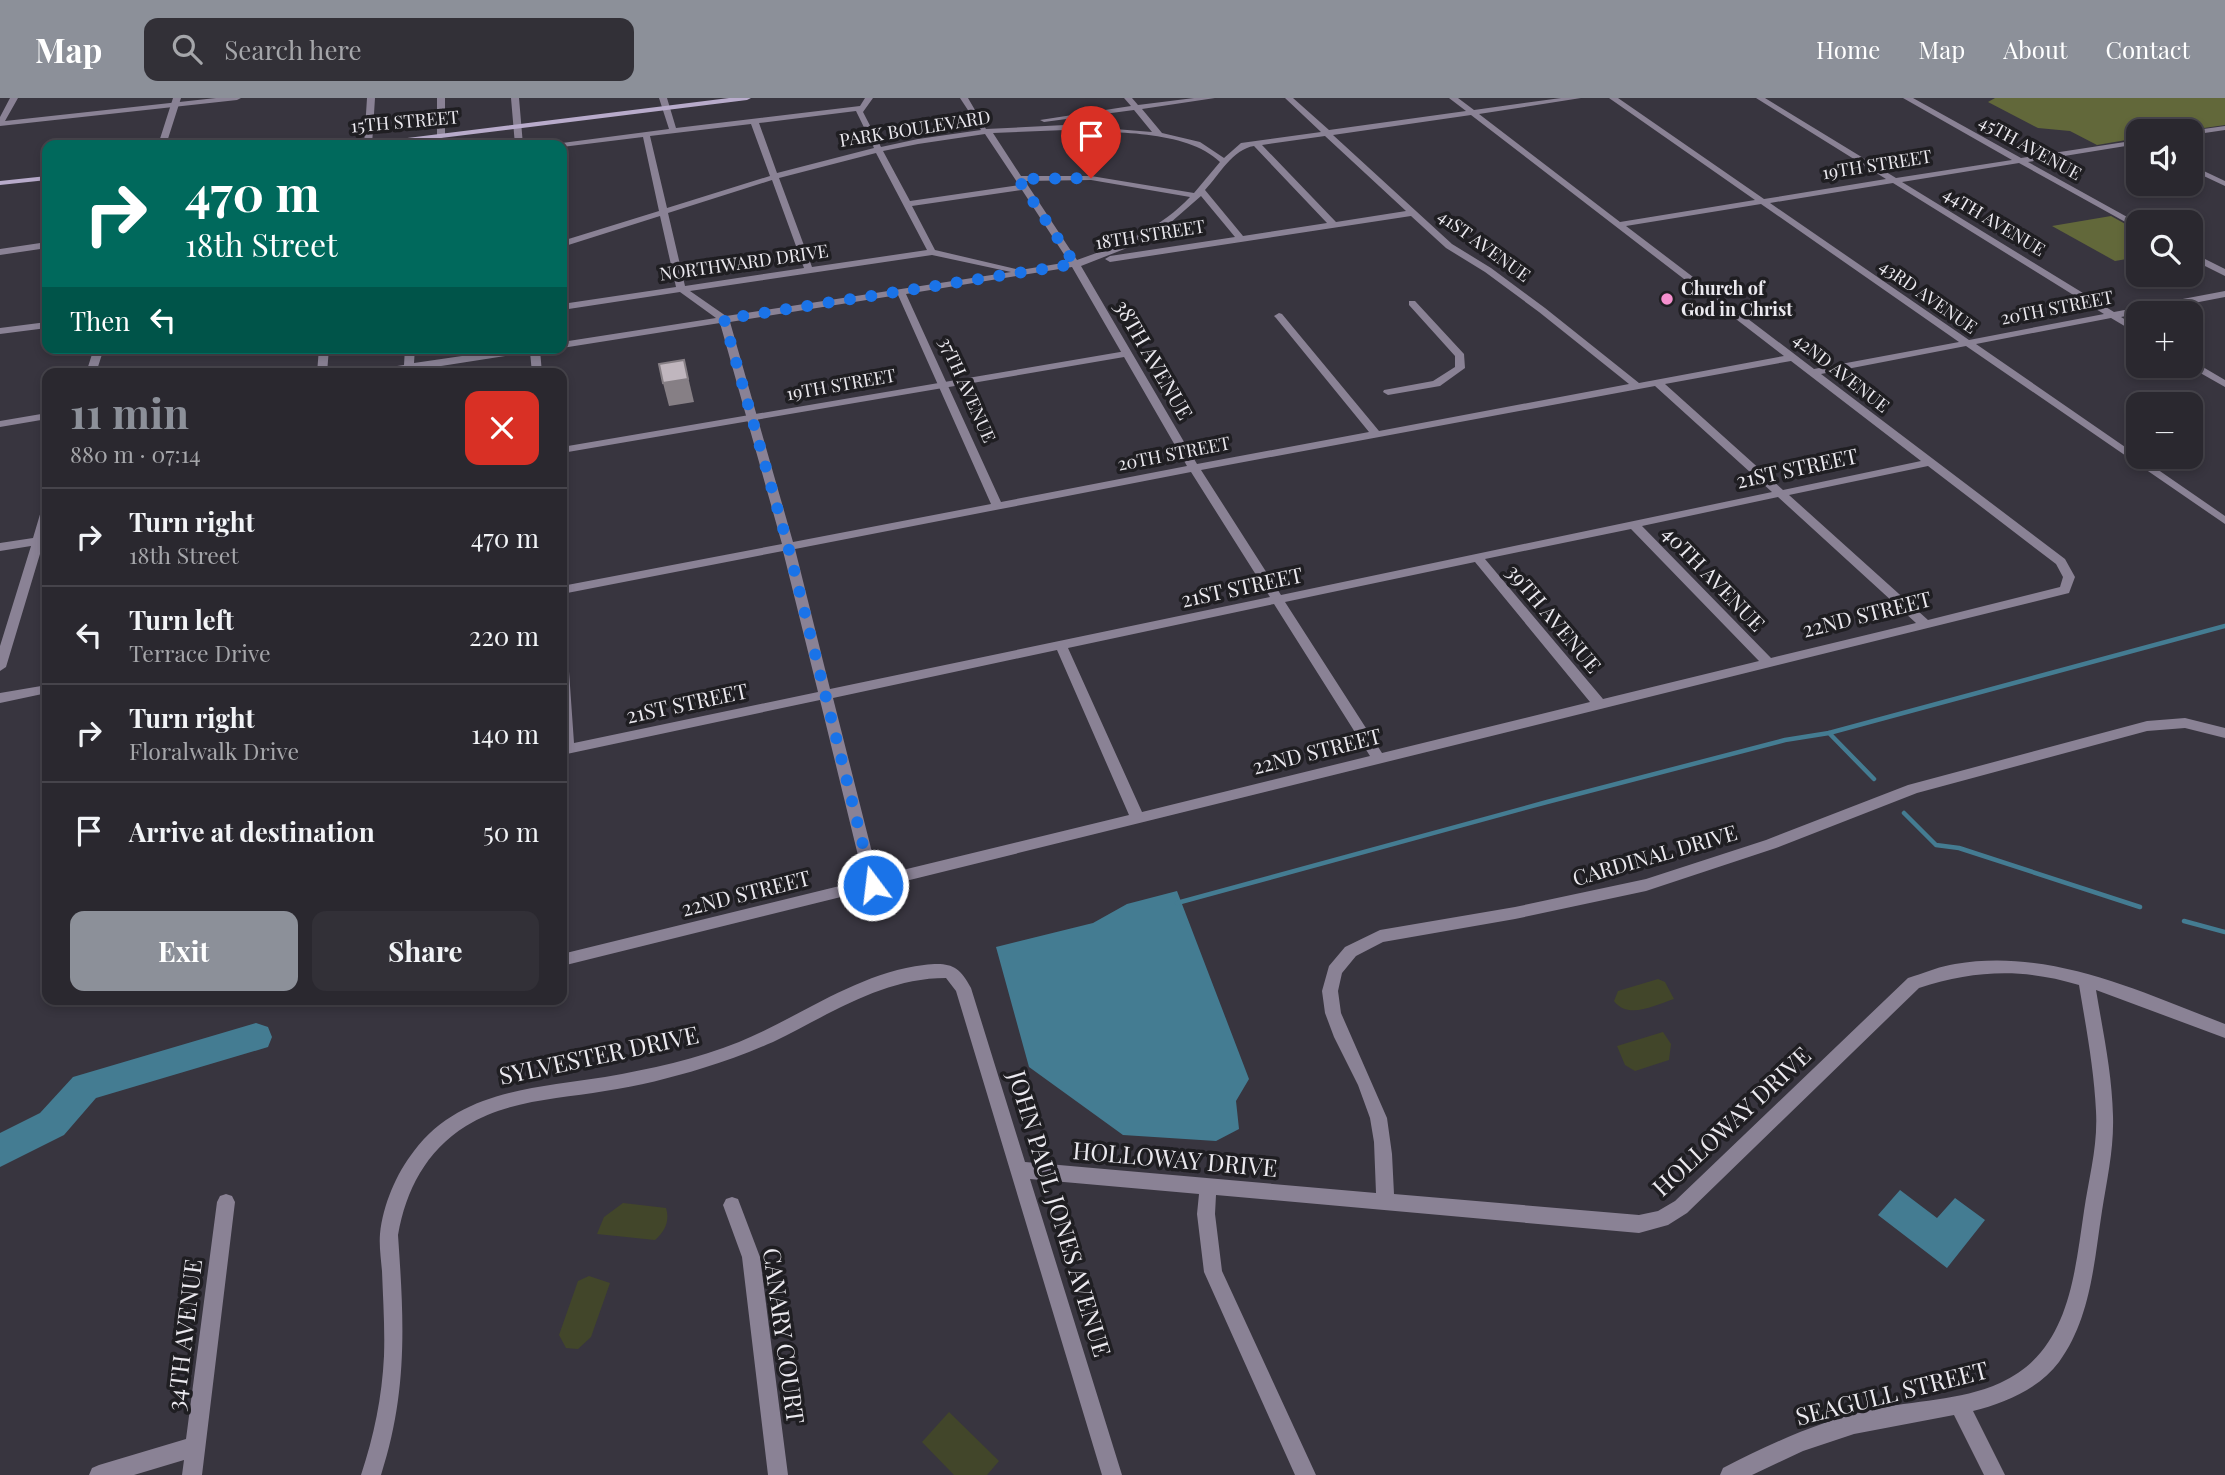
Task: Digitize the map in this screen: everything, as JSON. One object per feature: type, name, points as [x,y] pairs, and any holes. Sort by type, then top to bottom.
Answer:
[{"type":"main road","name":"15TH STREET","points":[[408,140],[747,98]]},
{"type":"main road","points":[[0,183],[42,179]]},
{"type":"street","points":[[0,124],[14,98]]},
{"type":"street","points":[[0,124],[176,102],[237,98]]},
{"type":"street","points":[[367,140],[371,98]]},
{"type":"street","points":[[441,98],[441,136]]},
{"type":"street","points":[[515,98],[518,140]]},
{"type":"street","points":[[663,98],[673,131]]},
{"type":"street","points":[[567,144],[860,108],[869,98]]},
{"type":"street","name":"38TH AVENUE","points":[[964,98],[1075,264],[1194,468],[1378,758]]},
{"type":"street","points":[[1128,98],[1160,136]]},
{"type":"street","points":[[986,130],[1211,98]]},
{"type":"street","name":"41ST AVENUE","points":[[1289,98],[1449,246],[1488,270],[1542,310],[1636,385]]},
{"type":"street","name":"42ND AVENUE","points":[[1452,98],[2062,562],[2069,577]]},
{"type":"street","name":"PARK BOULEVARD","points":[[1201,146],[1244,145],[1577,98]]},
{"type":"street","name":"43RD AVENUE","points":[[1613,98],[2225,521]]},
{"type":"street","name":"44TH AVENUE","points":[[1760,98],[2126,323]]},
{"type":"street","name":"45TH AVENUE","points":[[1907,98],[2126,219]]},
{"type":"street","points":[[164,140],[176,102]]},
{"type":"street","points":[[860,108],[932,252],[1025,272]]},
{"type":"street","points":[[754,121],[809,270]]},
{"type":"street","name":"PARK BOULEVARD","points":[[567,242],[773,172],[877,144],[986,130],[1078,127],[1160,136],[1201,146],[1217,153],[1224,162]]},
{"type":"street","points":[[2203,131],[2225,128]]},
{"type":"street","points":[[646,135],[681,289],[724,319],[750,419],[788,546],[823,695],[873,885]]},
{"type":"street","points":[[1256,143],[1334,225]]},
{"type":"street","name":"19TH STREET","points":[[1621,224],[2126,144]]},
{"type":"street","points":[[1075,264],[1156,232],[1199,194],[1224,162],[1244,145]]},
{"type":"street","points":[[2203,173],[2225,184]]},
{"type":"street","points":[[907,204],[1021,183],[1091,178],[1199,194],[1241,239]]},
{"type":"street","name":"PARK BOULEVARD","points":[[567,236],[662,211]]},
{"type":"street","name":"18TH STREET","points":[[567,344],[1410,212]]},
{"type":"street","points":[[0,252],[42,247]]},
{"type":"street","name":"NORTHWARD DRIVE","points":[[567,306],[932,252]]},
{"type":"street","points":[[2203,262],[2225,274]]},
{"type":"street","name":"37TH AVENUE","points":[[901,292],[997,505]]},
{"type":"street","name":"20TH STREET","points":[[1814,372],[2225,294]]},
{"type":"street","points":[[1388,392],[1436,384],[1460,368],[1460,356],[1412,303]]},
{"type":"street","points":[[1279,316],[1376,434]]},
{"type":"street","points":[[0,331],[42,326]]},
{"type":"street","points":[[410,354],[409,368],[503,354]]},
{"type":"street","name":"19TH STREET","points":[[567,449],[1126,354]]},
{"type":"street","name":"20TH STREET","points":[[567,589],[997,505],[1794,357]]},
{"type":"street","points":[[2203,370],[2225,384]]},
{"type":"street","points":[[1656,381],[1924,622]]},
{"type":"street","points":[[0,424],[42,417]]},
{"type":"street","name":"21ST STREET","points":[[567,749],[1930,462]]},
{"type":"street","name":"40TH AVENUE","points":[[1633,524],[1767,662]]},
{"type":"street","points":[[0,547],[42,540]]},
{"type":"street","points":[[0,667],[42,543]]},
{"type":"street","name":"39TH AVENUE","points":[[1477,557],[1600,705]]},
{"type":"street","name":"22ND STREET","points":[[567,959],[1600,705],[1924,622],[2064,590],[2069,577]]},
{"type":"street","points":[[1061,646],[1138,819]]},
{"type":"street","points":[[0,698],[42,690]]},
{"type":"street","name":"CARDINAL DRIVE","points":[[1385,1203],[1382,1130],[1330,1009],[1332,978],[1340,964],[1364,942],[1380,936],[1515,913],[1646,885],[1771,844],[1913,789],[2147,726],[2185,723],[2225,733]]},
{"type":"street","name":"HOLLOWAY DRIVE","points":[[1021,1170],[1639,1224],[1662,1219],[1681,1208],[1914,983],[1941,971],[1976,967],[2052,971],[2086,979],[2225,1031]]},
{"type":"street","name":"SYLVESTER DRIVE","points":[[371,1475],[380,1451],[395,1380],[396,1345],[389,1235],[391,1217],[407,1175],[436,1139],[457,1122],[506,1098],[540,1091],[585,1087],[698,1062],[781,1031],[865,989],[930,969],[950,971]]},
{"type":"street","name":"JOHN PAUL JONES AVENUE","points":[[950,971],[963,988],[1021,1170],[1112,1475]]},
{"type":"street","name":"SEAGULL STREET","points":[[1730,1475],[1794,1444],[1871,1420],[1958,1404],[2009,1390],[2035,1372],[2056,1348],[2072,1323],[2084,1280],[2105,1134],[2102,1076],[2086,979]]},
{"type":"street","points":[[1208,1188],[1206,1214],[1213,1272],[1306,1475]]},
{"type":"street","name":"34TH AVENUE","points":[[192,1475],[226,1202]]},
{"type":"street","name":"CANARY COURT","points":[[732,1205],[751,1257],[778,1475]]},
{"type":"street","points":[[1958,1404],[1995,1475]]},
{"type":"street","points":[[99,1475],[195,1447]]},
{"type":"green space","points":[[1995,98],[2225,98],[2225,125],[2203,128],[2203,119],[2126,119],[2126,140],[2097,145],[2070,131],[2038,128],[1988,102]]},
{"type":"green space","points":[[2111,216],[2126,224],[2126,259],[2115,261],[2052,226]]},
{"type":"green space","points":[[1658,979],[1665,982],[1674,999],[1634,1010],[1620,1007],[1614,1001],[1618,991]]},
{"type":"green space","points":[[1663,1032],[1671,1044],[1669,1060],[1635,1071],[1625,1065],[1617,1046]]},
{"type":"green space","points":[[623,1203],[666,1208],[666,1226],[662,1233],[655,1240],[597,1234],[604,1217]]},
{"type":"green space","points":[[589,1276],[610,1283],[591,1337],[578,1349],[566,1348],[559,1335],[578,1281]]},
{"type":"green space","points":[[949,1412],[999,1461],[987,1475],[954,1475],[922,1442]]},
{"type":"water","points":[[1177,891],[1249,1079],[1236,1101],[1239,1129],[1216,1141],[1123,1135],[1029,1067],[996,947],[1093,923],[1127,904]]},
{"type":"water","points":[[1900,1190],[1937,1218],[1955,1198],[1985,1220],[1947,1268],[1878,1215]]},
{"type":"building","points":[[684,360],[688,379],[663,383],[659,364]]},
{"type":"waterway","points":[[1829,733],[2225,626]]},
{"type":"waterway","points":[[1177,903],[1547,802],[1785,740],[1829,733]]},
{"type":"waterway","points":[[1829,733],[1874,779]]},
{"type":"waterway","points":[[1904,813],[1936,845],[1959,848],[2140,907]]},
{"type":"waterway","points":[[2184,921],[2225,932]]},
{"type":"waterway","points":[[0,1151],[52,1124],[85,1087],[231,1042],[256,1037]]},
{"type":"place","name":"Church of God in Christ","points":[[1667,299]]},
{"type":"route","points":[[873,885],[823,695],[788,546],[750,419],[724,319],[1075,264],[1018,179],[1059,176],[1091,178]]}]
